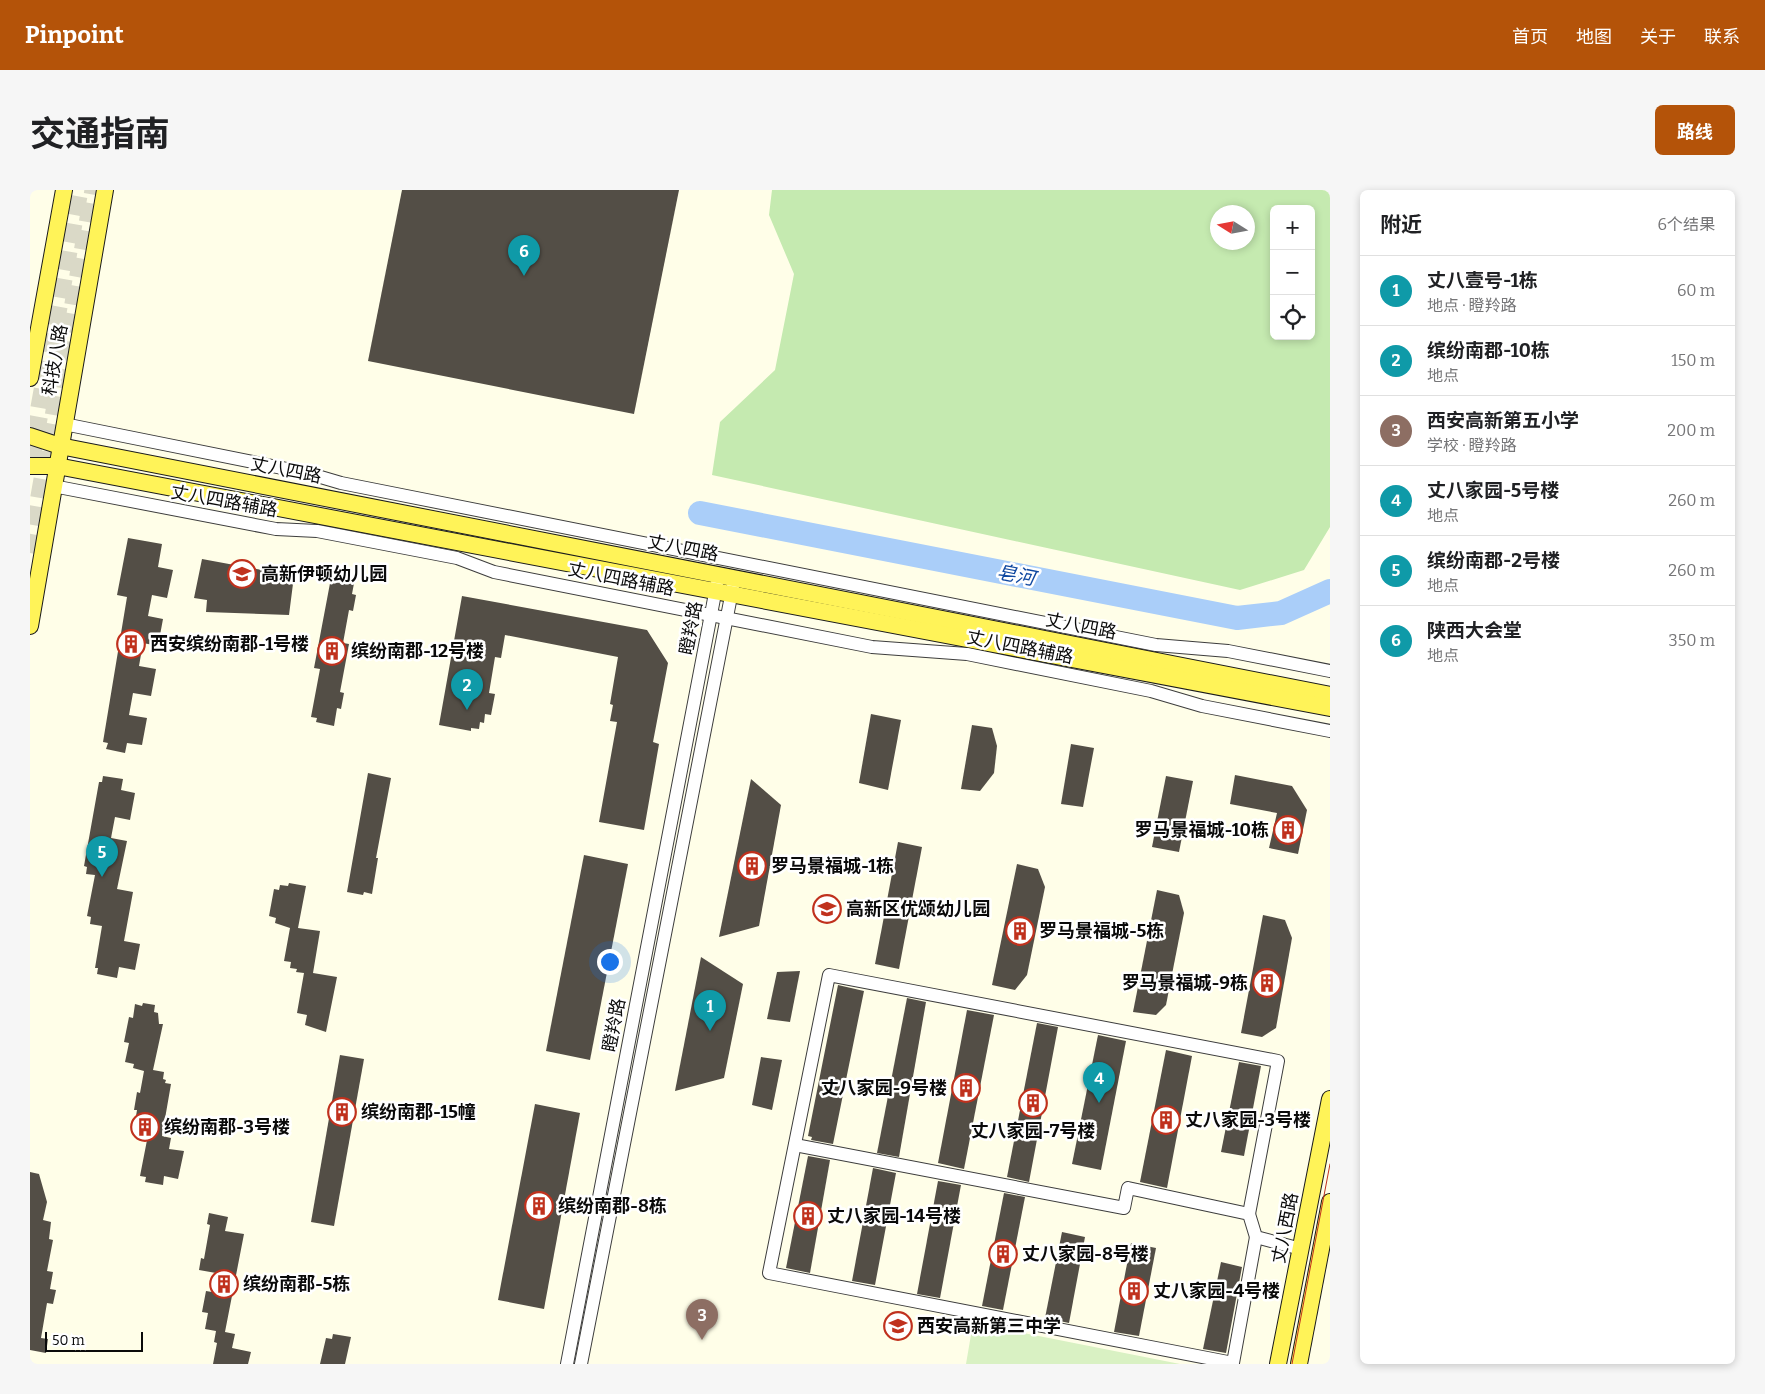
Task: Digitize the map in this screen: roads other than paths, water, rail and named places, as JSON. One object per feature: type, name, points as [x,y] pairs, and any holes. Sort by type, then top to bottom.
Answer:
[{"type":"main road","name":"科技八路","points":[[30,378],[64,190]]},
{"type":"main road","name":"科技八路","points":[[30,626],[105,190]]},
{"type":"main road","name":"丈八四路","points":[[30,436],[60,446],[725,585],[1330,708]]},
{"type":"main road","name":"丈八四路","points":[[30,466],[57,466],[1330,695]]},
{"type":"main road","name":"丈八西路","points":[[1278,1364],[1330,1099]]},
{"type":"main road","points":[[1299,1364],[1330,1202]]},
{"type":"street","name":"丈八四路辅路","points":[[64,424],[307,473],[341,483],[1156,645],[1228,651],[1330,671]]},
{"type":"street","name":"丈八四路辅路","points":[[54,486],[276,529],[317,531],[457,558],[494,572],[872,647],[968,654],[1151,691],[1202,706],[1330,731]]},
{"type":"street","name":"瞪羚路","points":[[567,1364],[711,615],[725,585]]},
{"type":"street","name":"瞪羚路","points":[[581,1364],[726,618],[725,585]]},
{"type":"street","points":[[829,975],[1278,1061],[1249,1214],[1256,1237],[1233,1363],[769,1273],[796,1145],[829,975]]},
{"type":"street","points":[[796,1145],[1124,1208],[1128,1188],[1249,1214]]},
{"type":"street","points":[[1256,1237],[1301,1249]]},
{"type":"waterway","name":"皂河","points":[[700,513],[1237,618],[1281,613],[1330,591]]},
{"type":"tunnel","points":[[30,463],[79,190]]},
{"type":"tunnel","points":[[30,553],[94,190]]},
{"type":"tram line","points":[[1292,1364],[1330,1164]]},
{"type":"place","name":"陕西大会堂","points":[[524,276]]},
{"type":"place","name":"高新伊顿幼儿园","points":[[242,574]]},
{"type":"place","name":"西安缤纷南郡-1号楼","points":[[131,644]]},
{"type":"place","name":"缤纷南郡-12号楼","points":[[332,651]]},
{"type":"place","name":"缤纷南郡-10栋","points":[[467,710]]},
{"type":"place","name":"罗马景福城-10栋","points":[[1288,830]]},
{"type":"place","name":"罗马景福城-1栋","points":[[752,866]]},
{"type":"place","name":"缤纷南郡-2号楼","points":[[102,877]]},
{"type":"place","name":"高新区优颂幼儿园","points":[[827,909]]},
{"type":"place","name":"罗马景福城-5栋","points":[[1020,931]]},
{"type":"place","name":"罗马景福城-9栋","points":[[1267,983]]},
{"type":"place","name":"丈八壹号-1栋","points":[[710,1031]]},
{"type":"place","name":"丈八家园-9号楼","points":[[966,1088]]},
{"type":"place","name":"丈八家园-7号楼","points":[[1033,1103]]},
{"type":"place","name":"丈八家园-5号楼","points":[[1099,1103]]},
{"type":"place","name":"缤纷南郡-15幢","points":[[342,1112]]},
{"type":"place","name":"丈八家园-3号楼","points":[[1166,1120]]},
{"type":"place","name":"缤纷南郡-3号楼","points":[[145,1127]]},
{"type":"place","name":"缤纷南郡-8栋","points":[[539,1206]]},
{"type":"place","name":"丈八家园-14号楼","points":[[808,1216]]},
{"type":"place","name":"丈八家园-8号楼","points":[[1003,1254]]},
{"type":"place","name":"缤纷南郡-5栋","points":[[224,1284]]},
{"type":"place","name":"丈八家园-4号楼","points":[[1134,1291]]},
{"type":"place","name":"西安高新第三中学","points":[[898,1326]]},
{"type":"place","name":"西安高新第五小学","points":[[702,1340]]}]
